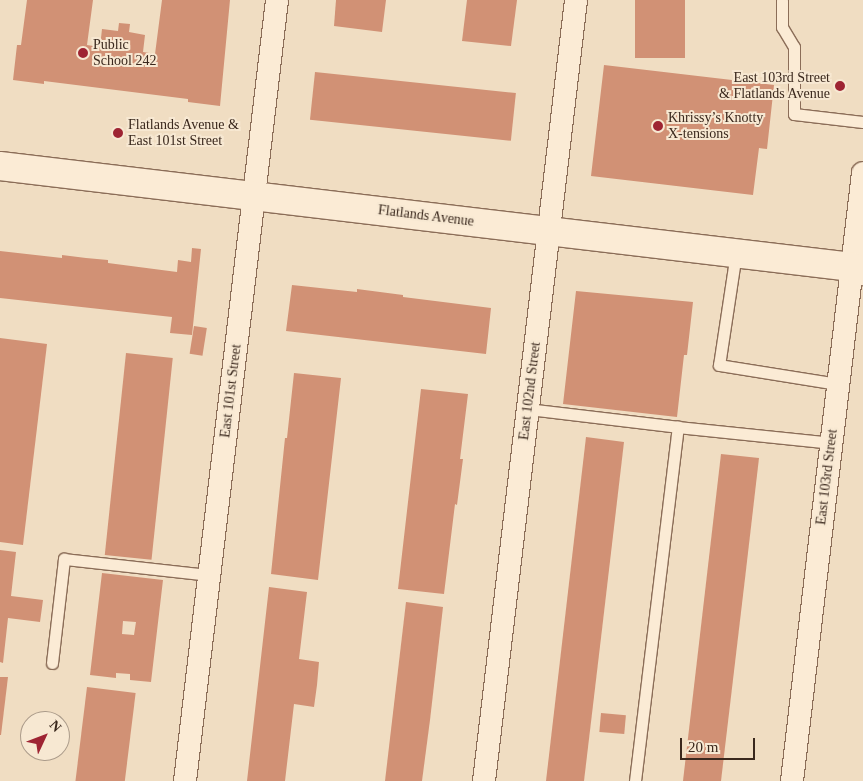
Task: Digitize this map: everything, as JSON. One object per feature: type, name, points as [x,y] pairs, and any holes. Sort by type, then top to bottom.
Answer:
[{"type":"main road","name":"Flatlands Avenue","points":[[0,166],[859,268]]},
{"type":"street","name":"East 101st Street","points":[[185,781],[276,0]]},
{"type":"street","name":"East 102nd Street","points":[[484,781],[576,0]]},
{"type":"street","name":"East 103rd Street","points":[[792,781],[838,384],[859,268],[863,173]]},
{"type":"lane","points":[[782,0],[782,27],[794,47],[794,114],[863,122]]},
{"type":"lane","points":[[736,253],[719,365],[838,384]]},
{"type":"lane","points":[[528,409],[832,443]]},
{"type":"lane","points":[[635,781],[678,427]]},
{"type":"lane","points":[[52,663],[64,559],[209,575]]},
{"type":"building","name":"Public School 242","points":[[27,0],[93,0],[87,45],[100,47],[102,29],[118,31],[119,23],[130,24],[129,32],[145,35],[143,52],[155,54],[162,0],[230,0],[220,106],[188,102],[188,99],[44,81],[44,84],[13,80],[17,45],[21,45]]},
{"type":"building","points":[[336,0],[386,0],[382,32],[334,26]]},
{"type":"building","points":[[467,0],[517,0],[511,46],[462,41]]},
{"type":"building","points":[[635,0],[685,0],[685,58],[635,58]]},
{"type":"building","points":[[604,65],[774,85],[767,149],[759,148],[753,195],[591,176]]},
{"type":"building","points":[[315,72],[516,93],[511,141],[310,120]]},
{"type":"building","points":[[192,248],[201,249],[192,335],[170,333],[172,317],[0,298],[0,251],[62,258],[62,255],[108,260],[108,263],[177,272],[178,260],[191,262]]},
{"type":"building","points":[[292,285],[357,292],[357,289],[491,308],[486,354],[286,331]]},
{"type":"building","points":[[576,291],[693,302],[687,355],[684,355],[677,417],[563,404]]},
{"type":"building","points":[[194,326],[207,328],[202,356],[190,354]]},
{"type":"building","points":[[0,338],[47,344],[23,545],[0,542]]},
{"type":"building","points":[[126,353],[173,358],[152,560],[105,555]]},
{"type":"building","points":[[294,373],[341,378],[318,580],[271,574],[285,438],[287,438]]},
{"type":"building","points":[[421,389],[468,394],[460,459],[463,459],[457,505],[455,504],[444,594],[398,589]]},
{"type":"building","points":[[586,437],[624,442],[584,781],[546,781]]},
{"type":"building","points":[[721,454],[759,458],[746,570],[721,781],[683,781]]},
{"type":"building","points":[[0,550],[16,552],[11,596],[43,600],[40,622],[8,618],[3,663],[0,662]]},
{"type":"building","points":[[102,573],[163,580],[151,682],[130,680],[130,674],[116,673],[116,678],[90,675]],"holes":[[[123,621],[136,622],[134,635],[122,634]]]},
{"type":"building","points":[[269,587],[307,592],[299,659],[319,662],[317,685],[314,707],[294,704],[285,781],[247,781]]},
{"type":"building","points":[[406,602],[443,607],[430,720],[422,781],[385,781]]},
{"type":"building","points":[[0,677],[8,677],[1,735],[0,735]]},
{"type":"building","points":[[87,687],[136,693],[125,781],[75,781]]},
{"type":"building","points":[[601,713],[626,715],[624,734],[599,732]]},
{"type":"place","name":"Public School 242","points":[[83,53]]},
{"type":"place","name":"East 103rd Street & Flatlands Avenue","points":[[840,86]]},
{"type":"place","name":"Khrissy’s Knotty X-tensions","points":[[658,126]]},
{"type":"place","name":"Flatlands Avenue & East 101st Street","points":[[118,133]]}]
